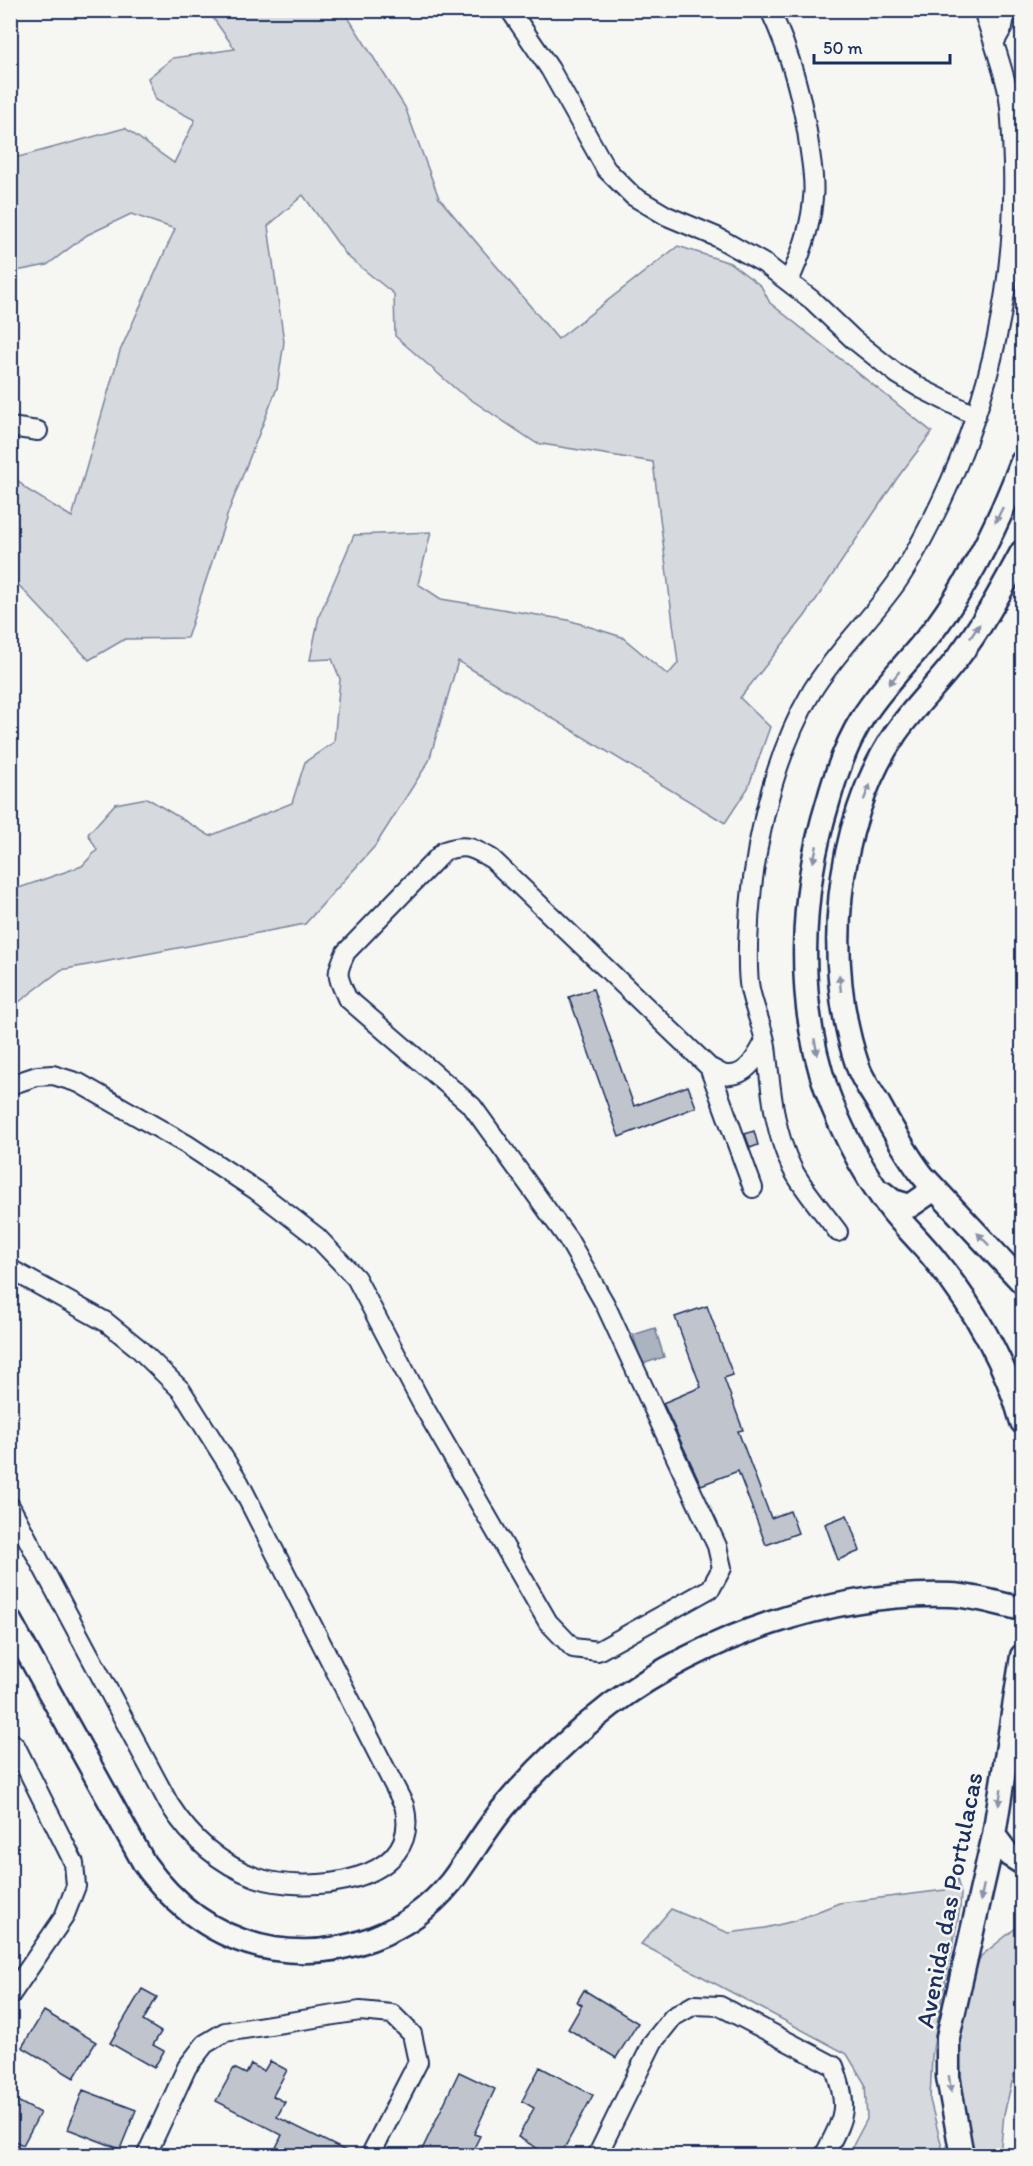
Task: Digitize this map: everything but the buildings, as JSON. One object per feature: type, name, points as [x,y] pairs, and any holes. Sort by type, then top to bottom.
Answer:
[{"type":"street","points":[[510,10],[550,69],[596,153],[619,183],[649,207],[742,250],[789,281],[853,339],[897,374],[976,416]]},
{"type":"street","points":[[770,10],[785,47],[802,106],[814,194],[808,230],[789,281]]},
{"type":"street","points":[[838,1232],[792,1169],[774,1117],[765,1041],[749,988],[749,925],[753,872],[760,835],[782,757],[812,692],[838,655],[897,582],[920,542],[960,459],[989,371],[1007,280],[1012,233],[1015,93],[983,10]]},
{"type":"street","points":[[994,43],[1003,27],[1006,10]]},
{"type":"street","points":[[10,427],[38,431]]},
{"type":"street","points":[[1023,462],[983,547],[938,624],[863,717],[846,751],[833,786],[813,859],[806,927],[806,961],[812,1029],[828,1095],[858,1160],[874,1187],[934,1259],[972,1311],[1000,1362],[1023,1422]]},
{"type":"street","points":[[1023,552],[982,622],[956,660],[895,734],[881,760],[865,796],[850,844],[844,873],[838,933],[840,988],[859,1070],[909,1158],[930,1184],[1023,1282]]},
{"type":"street","points":[[10,1085],[37,1076],[53,1074],[79,1083],[186,1144],[256,1190],[317,1237],[356,1278],[421,1402],[548,1622],[573,1648],[598,1651],[711,1588],[722,1568],[717,1546],[605,1304],[568,1239],[472,1106],[347,998],[338,970],[346,952],[444,851],[457,847],[470,847],[492,859],[709,1067],[726,1075],[740,1073],[753,1063],[765,1041]]},
{"type":"street","points":[[709,1067],[753,1188]]},
{"type":"street","points":[[874,1187],[893,1201],[910,1206],[926,1196],[930,1184]]},
{"type":"street","points":[[10,1269],[106,1322],[137,1347],[181,1390],[239,1482],[404,1805],[406,1834],[393,1857],[369,1872],[351,1879],[322,1884],[293,1885],[255,1877],[237,1870],[205,1849],[191,1835],[169,1804],[10,1506]]},
{"type":"street","points":[[10,1621],[144,1863],[163,1889],[186,1911],[223,1934],[263,1947],[306,1952],[367,1941],[420,1912],[449,1884],[504,1807],[555,1752],[582,1727],[635,1689],[675,1664],[708,1648],[775,1622],[845,1604],[881,1599],[953,1595],[1023,1609]]},
{"type":"street","name":"Avenida das Portulacas","points":[[962,2156],[948,2077],[948,2037],[994,1835],[1023,1656]]},
{"type":"street","points":[[10,1741],[16,1747],[74,1863],[76,1886],[64,1917],[10,1996]]},
{"type":"street","points":[[994,1835],[1010,1855],[1023,1863]]},
{"type":"street","points":[[597,2156],[653,2042],[673,2017],[694,2005],[720,2007],[834,2066],[843,2091],[843,2118],[824,2156]]},
{"type":"street","points":[[146,2156],[188,2067],[205,2044],[225,2032],[360,2011],[392,2014],[412,2034],[418,2062],[370,2156]]},
{"type":"shaded area","points":[[208,11],[344,11],[405,107],[439,198],[558,339],[678,246],[730,263],[761,286],[770,303],[932,432],[898,477],[805,616],[740,698],[770,727],[748,788],[725,823],[458,661],[429,761],[375,846],[305,924],[61,970],[11,1008],[11,883],[19,888],[82,866],[97,850],[88,834],[115,804],[147,798],[210,836],[292,803],[305,762],[334,742],[340,679],[332,659],[310,660],[319,616],[354,535],[431,532],[418,584],[441,599],[568,620],[622,637],[668,675],[678,663],[653,462],[536,443],[458,391],[395,336],[394,294],[347,256],[303,195],[268,226],[284,342],[277,388],[229,510],[187,638],[125,639],[89,660],[11,577],[11,473],[26,489],[72,517],[120,351],[175,229],[131,214],[87,235],[47,265],[11,272],[11,159],[125,128],[174,163],[195,120],[156,100],[148,78],[173,58],[235,49]]},
{"type":"shaded area","points":[[655,1328],[664,1357],[642,1364],[633,1335]]},
{"type":"shaded area","points":[[957,1879],[961,1894],[960,1908],[932,2056],[930,2100],[944,2155],[848,2155],[867,2119],[865,2084],[847,2054],[641,1944],[671,1909],[729,1933],[794,1921],[839,1903],[945,1890]]},
{"type":"shaded area","points":[[1022,1923],[1022,2043],[1004,2114],[1000,2155],[976,2155],[966,2120],[958,2044],[970,1981],[981,1956]]}]
